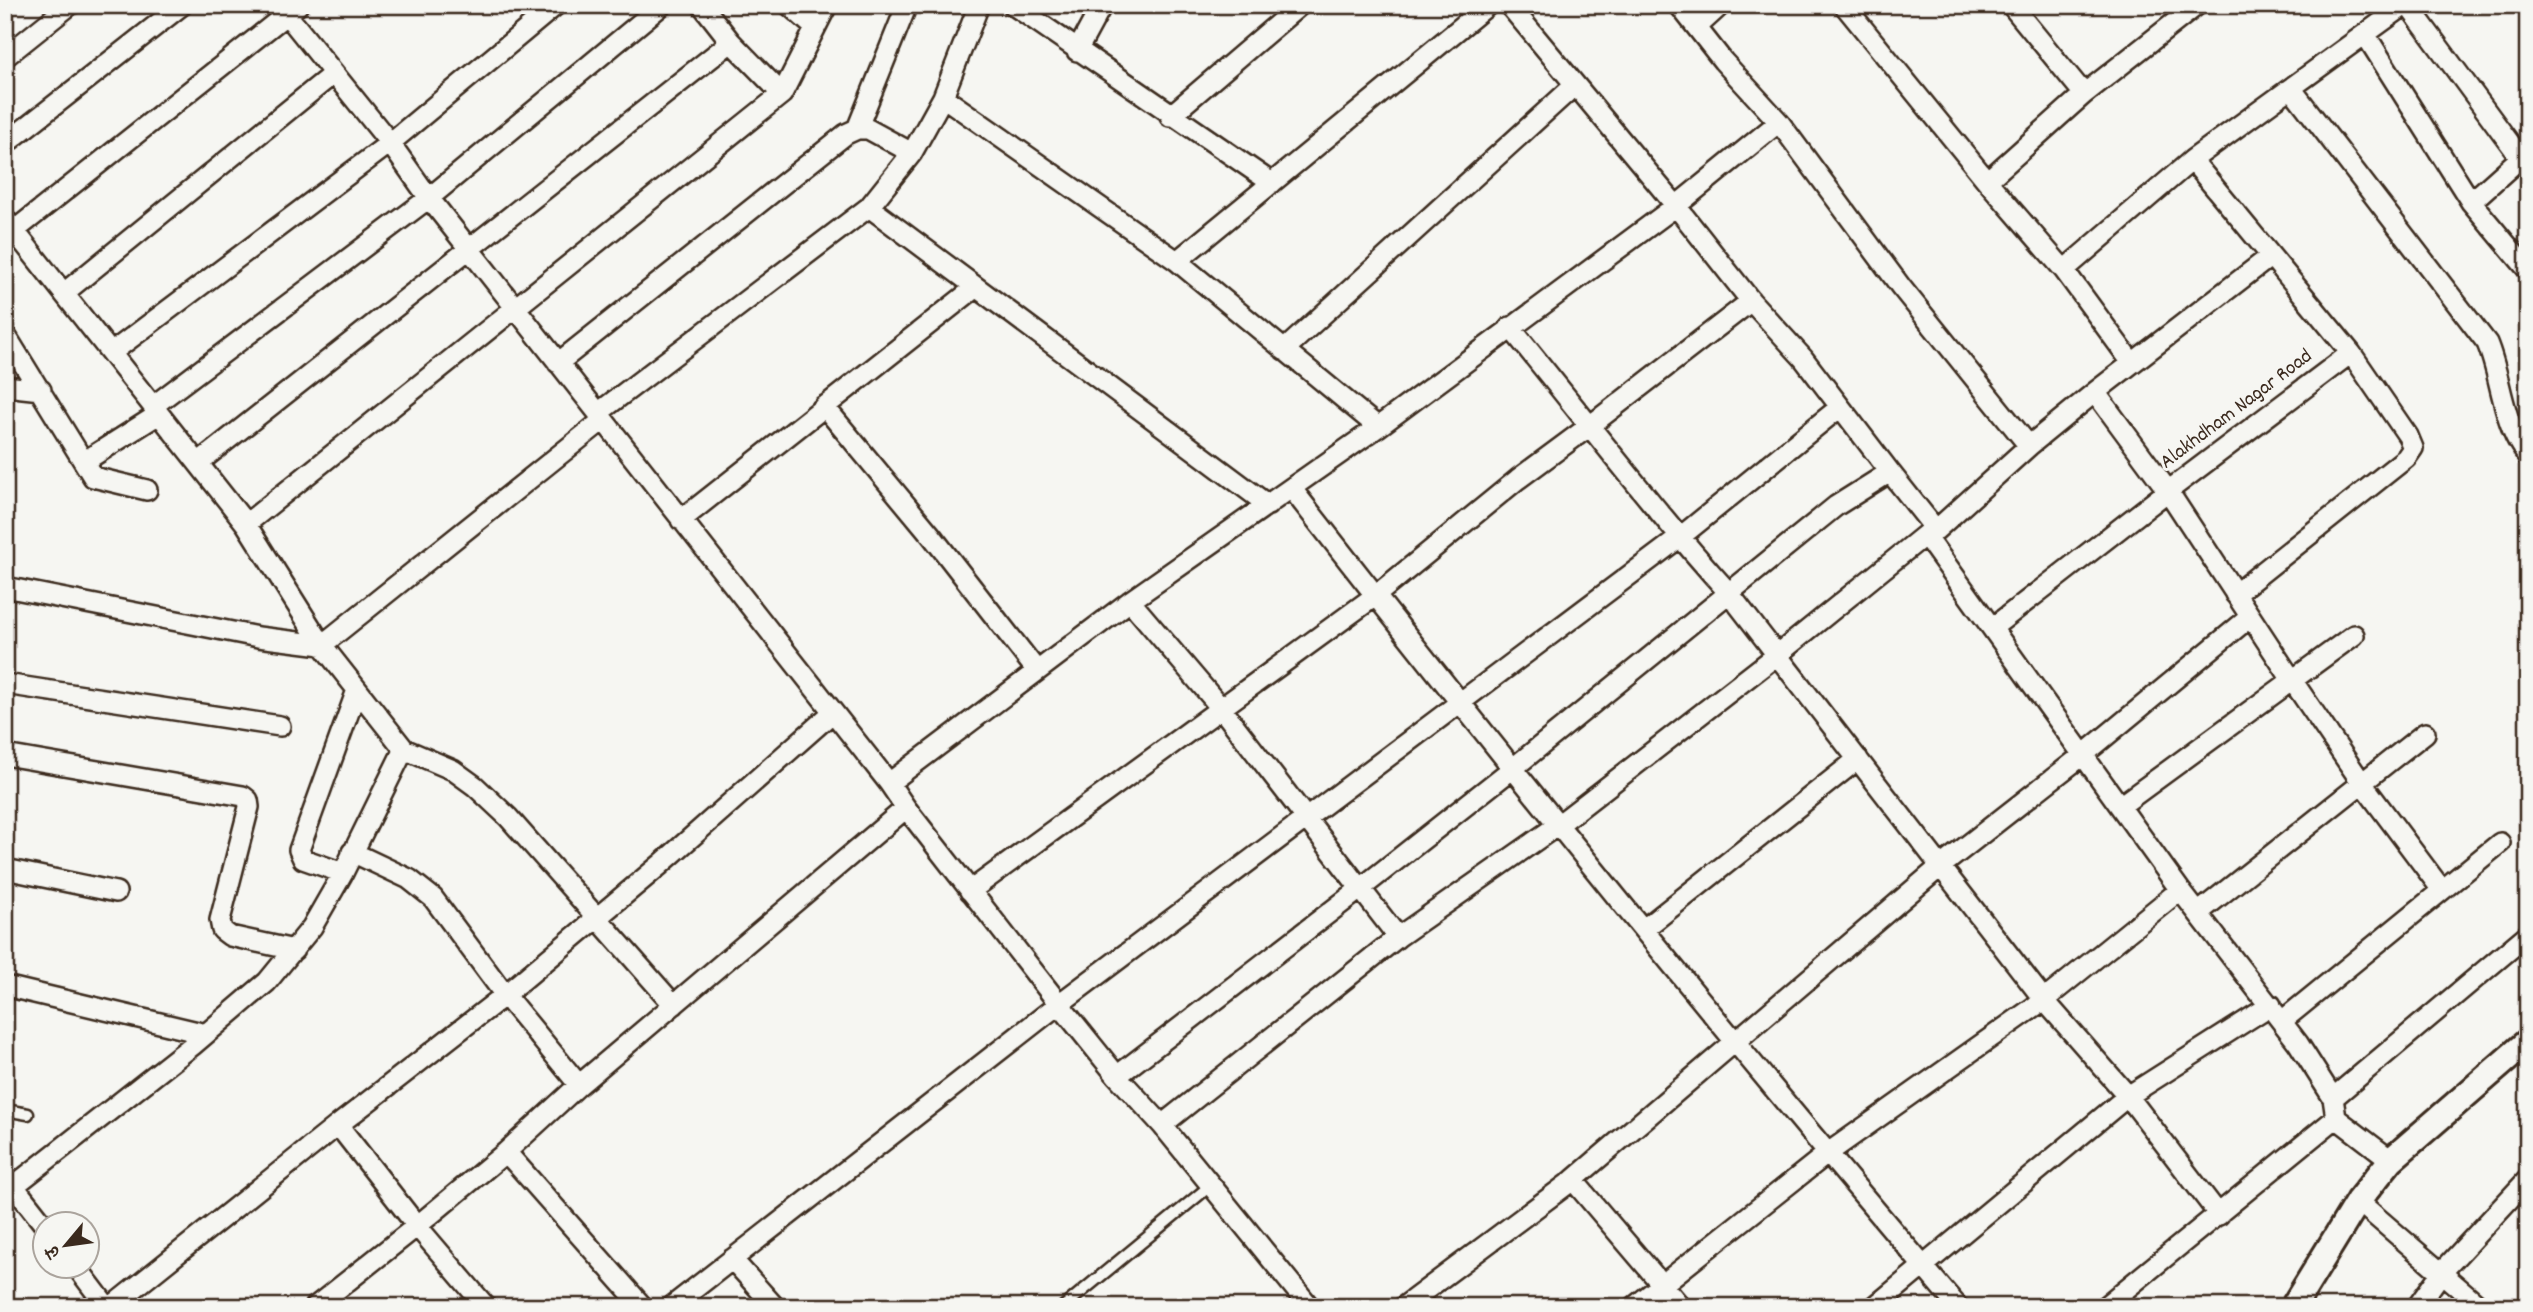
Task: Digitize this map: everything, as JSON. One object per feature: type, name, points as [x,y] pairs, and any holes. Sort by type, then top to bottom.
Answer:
[{"type":"street","points":[[5,57],[70,5]]},
{"type":"street","points":[[5,144],[182,5]]},
{"type":"street","points":[[111,353],[390,144],[556,5]]},
{"type":"street","points":[[85,461],[156,410],[429,198],[662,5]]},
{"type":"street","points":[[702,5],[731,42],[782,94]]},
{"type":"street","points":[[789,5],[815,28]]},
{"type":"street","points":[[246,524],[514,306],[782,94],[827,5]]},
{"type":"street","points":[[558,363],[857,128],[907,5]]},
{"type":"street","points":[[5,587],[258,637],[322,645],[600,416],[869,207],[912,153],[943,97],[979,5]]},
{"type":"street","points":[[1013,5],[1170,116],[1272,183]]},
{"type":"street","points":[[1077,51],[1101,5]]},
{"type":"street","points":[[1170,116],[1300,5]]},
{"type":"street","points":[[1177,261],[1488,5]]},
{"type":"street","points":[[1509,5],[1751,301],[1803,358],[1890,472],[1992,628],[2180,890],[2276,1013],[2334,1108],[2391,1160]]},
{"type":"street","points":[[1679,5],[1723,61],[1779,122],[1901,287],[2029,446]]},
{"type":"street","points":[[1697,27],[1721,5]]},
{"type":"street","points":[[1844,5],[1987,181],[2064,270],[2132,363]]},
{"type":"street","points":[[2011,5],[2084,94]]},
{"type":"street","points":[[1987,181],[2084,94],[2197,5]]},
{"type":"street","points":[[2064,270],[2192,160],[2406,5],[2524,154],[2471,201]]},
{"type":"street","points":[[674,1004],[508,817],[453,769],[404,749],[322,645],[246,524],[10,225],[288,8],[333,74],[889,783],[970,891],[1117,1076],[1162,1125],[1310,1307]]},
{"type":"street","points":[[2365,34],[2471,201],[2528,270]]},
{"type":"street","points":[[198,463],[731,42]]},
{"type":"street","points":[[64,293],[333,74]]},
{"type":"street","points":[[1284,350],[1575,85]]},
{"type":"street","points":[[2291,88],[2487,344],[2514,434],[2528,457]]},
{"type":"street","points":[[943,97],[1177,261],[1378,427]]},
{"type":"street","points":[[889,783],[1130,601],[1378,427],[1676,206],[1779,122]]},
{"type":"street","points":[[857,128],[869,129],[912,153]]},
{"type":"street","points":[[2192,160],[2351,353],[2413,447],[2406,458],[2235,594]]},
{"type":"street","points":[[869,207],[1268,505]]},
{"type":"street","points":[[1162,1125],[1398,937],[1558,825],[1777,655],[1931,533],[2095,391],[2271,256]]},
{"type":"street","points":[[681,520],[976,288]]},
{"type":"street","points":[[970,891],[1375,596],[1518,479],[1751,301]]},
{"type":"street","points":[[1510,327],[1679,538],[1729,593],[2044,1000],[2128,1096],[2218,1215]]},
{"type":"street","points":[[5,334],[93,477],[147,490]]},
{"type":"street","name":"Alakhdham Nagar Road","points":[[2095,391],[2168,491],[2351,353]]},
{"type":"street","points":[[5,386],[41,390]]},
{"type":"street","points":[[824,406],[931,535],[1037,671]]},
{"type":"street","points":[[671,1307],[1059,1004],[1679,538],[1839,408]]},
{"type":"street","points":[[1117,1076],[1360,890],[1836,506],[1890,472]]},
{"type":"street","points":[[1292,489],[1458,703],[1958,1307]]},
{"type":"street","points":[[1992,628],[2168,491],[2362,783],[2442,890]]},
{"type":"street","points":[[1130,601],[1221,708],[1398,937]]},
{"type":"street","points":[[1403,1307],[1573,1180],[1941,866],[2083,755],[2250,617]]},
{"type":"street","points":[[2120,806],[2354,635]]},
{"type":"street","points":[[5,684],[280,726]]},
{"type":"street","points":[[343,873],[303,859],[299,850],[356,690]]},
{"type":"street","points":[[87,1280],[109,1307],[505,995],[660,865],[832,713]]},
{"type":"street","points":[[2199,914],[2425,733]]},
{"type":"street","points":[[32,1213],[9,1189],[206,1034],[267,982],[312,927],[343,873],[404,749]]},
{"type":"street","points":[[5,755],[243,796],[248,800],[249,807],[220,920],[222,930],[230,936],[293,950]]},
{"type":"street","points":[[1644,929],[1858,759]]},
{"type":"street","points":[[315,1307],[506,1152],[579,1085],[906,808]]},
{"type":"street","points":[[1874,1307],[2128,1096],[2276,1013],[2442,890],[2500,843]]},
{"type":"street","points":[[352,852],[410,879],[433,898],[505,995],[579,1085]]},
{"type":"street","points":[[5,869],[116,891]]},
{"type":"street","points":[[1634,1307],[1828,1153],[2044,1000],[2180,890]]},
{"type":"street","points":[[2104,1307],[2218,1215],[2528,934]]},
{"type":"street","points":[[5,986],[206,1034]]},
{"type":"street","points":[[2293,1307],[2358,1201],[2391,1160],[2528,1041]]},
{"type":"street","points":[[338,1125],[417,1226],[486,1307]]},
{"type":"street","points":[[506,1152],[643,1307]]},
{"type":"street","points":[[2417,1307],[2441,1273],[2528,1179]]},
{"type":"street","points":[[1573,1180],[1681,1307]]},
{"type":"street","points":[[2358,1201],[2481,1307]]},
{"type":"street","points":[[732,1259],[775,1307]]},
{"type":"lane","points":[[5,1110],[28,1114]]},
{"type":"lane","points":[[1063,1307],[1210,1185]]}]
